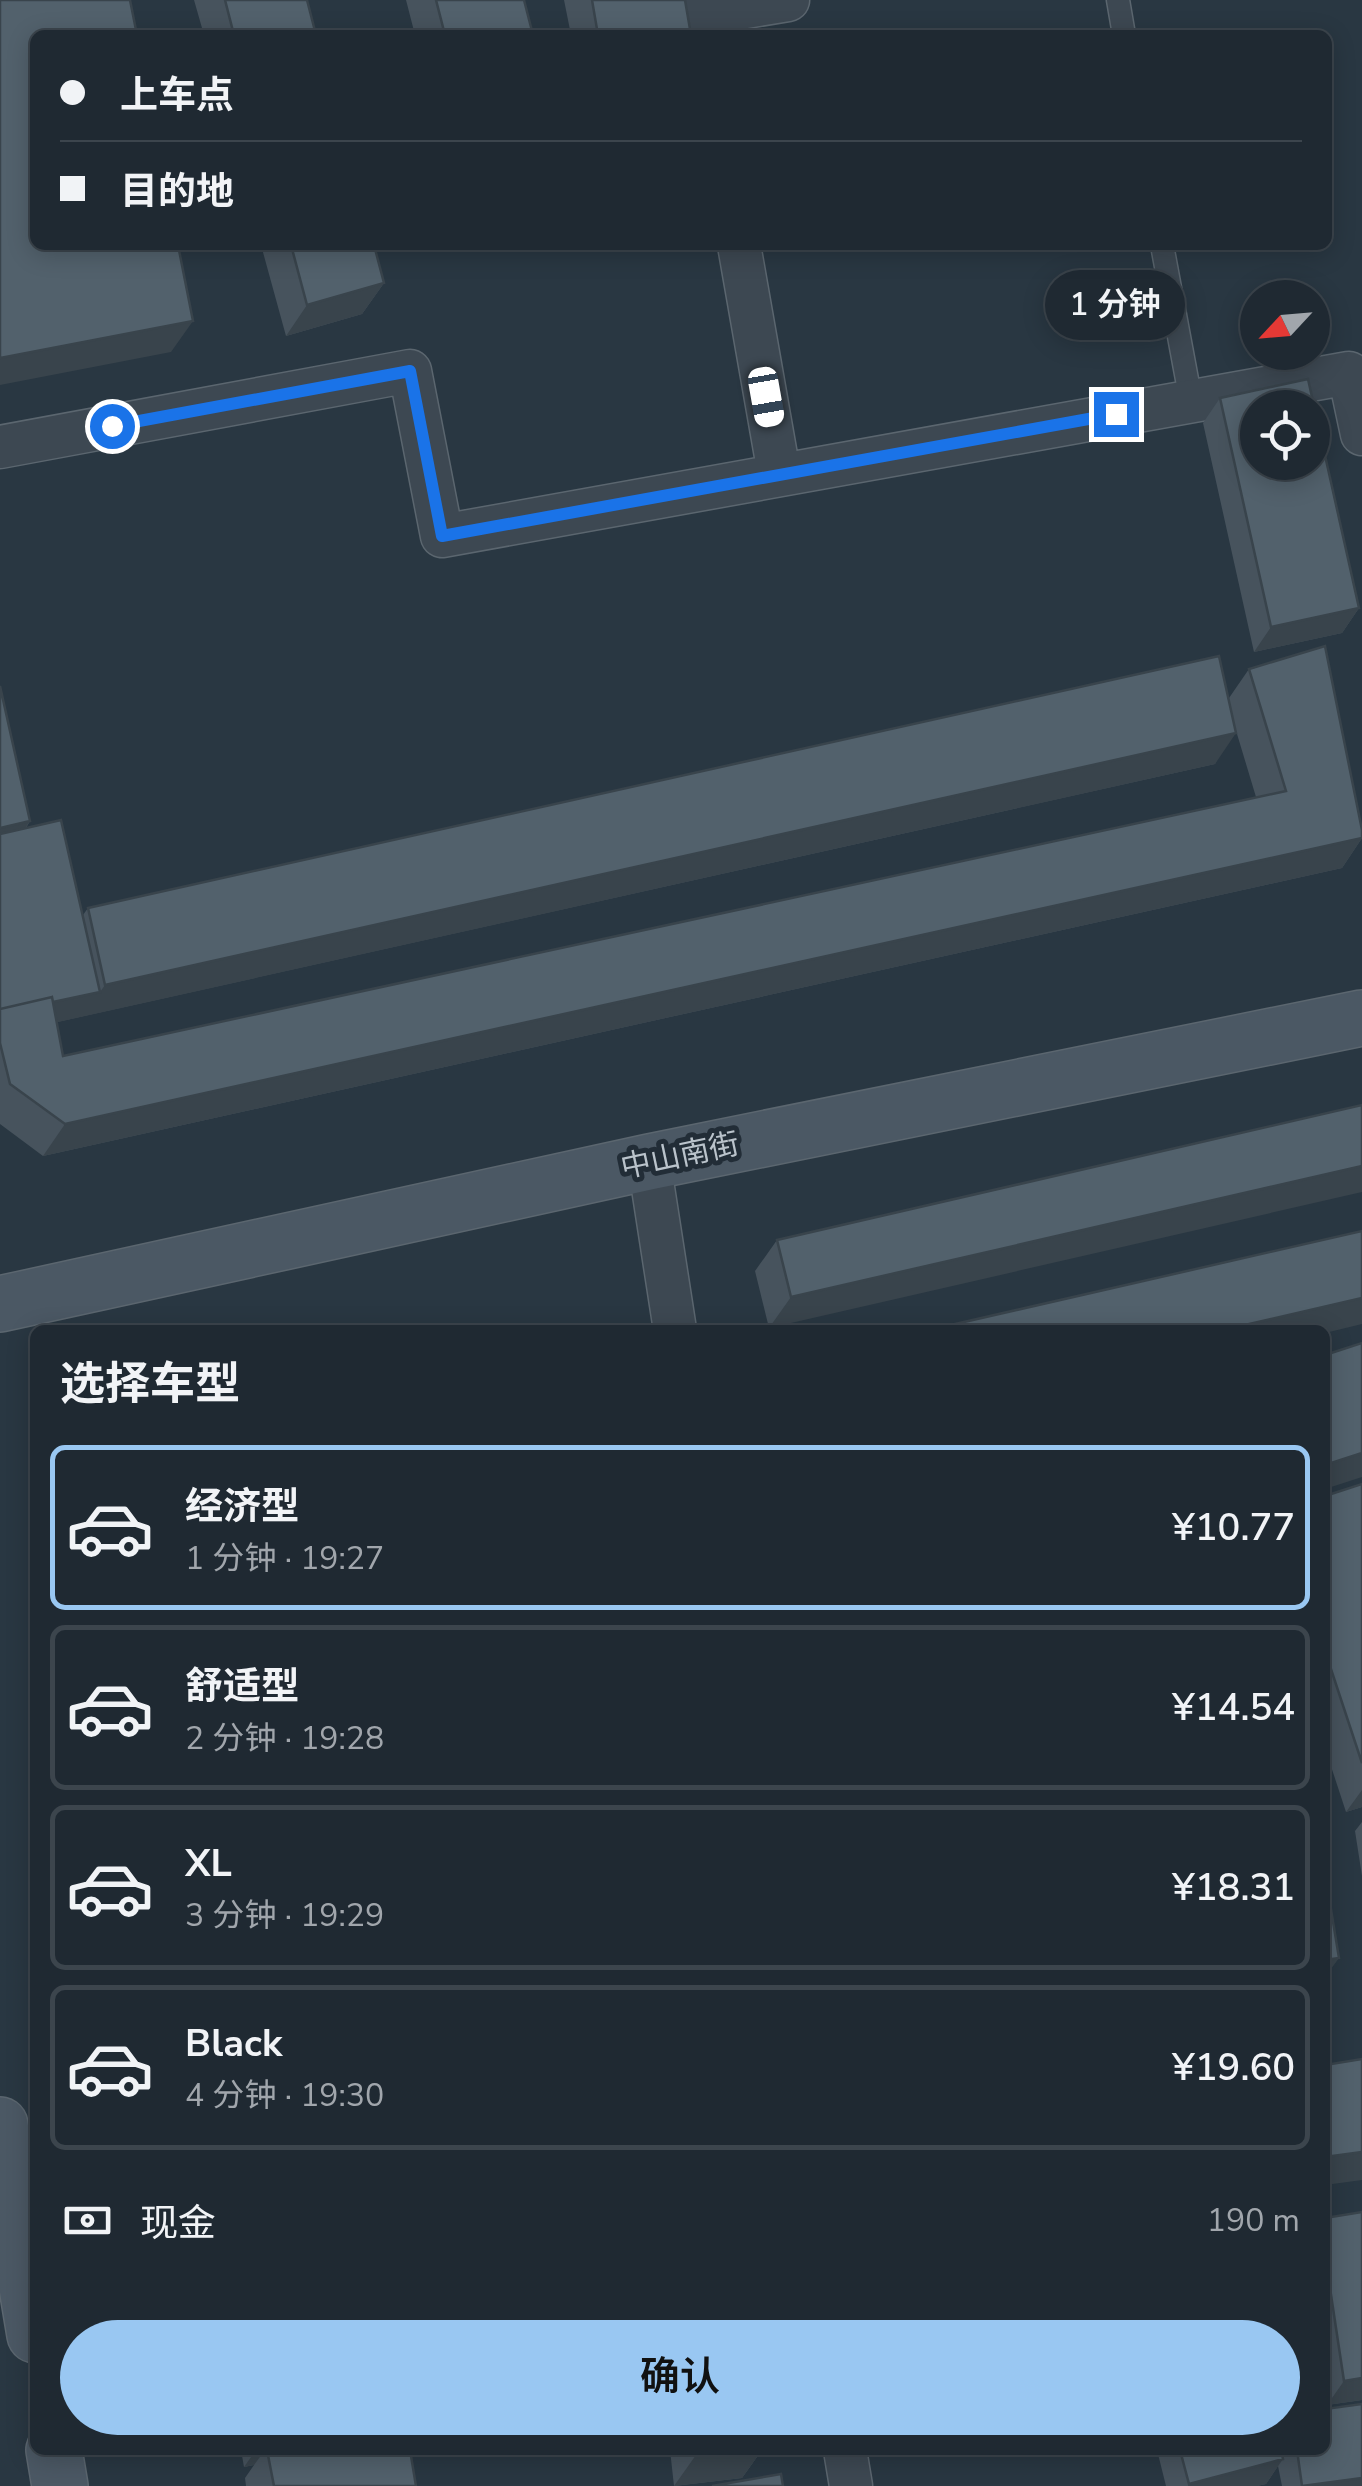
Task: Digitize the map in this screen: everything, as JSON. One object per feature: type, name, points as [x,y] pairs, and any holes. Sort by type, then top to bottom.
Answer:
[{"type":"street","points":[[698,17],[788,0]]},
{"type":"street","points":[[740,250],[780,474]]},
{"type":"street","points":[[0,447],[410,371],[442,536],[1349,373],[1362,434]]},
{"type":"street","name":"中山南街","points":[[0,1304],[649,1162],[1362,1018]]},
{"type":"street","points":[[649,1162],[673,1325]]},
{"type":"street","points":[[1,2140],[30,2306]]},
{"type":"street","points":[[55,2455],[60,2486]]},
{"type":"street","points":[[846,2455],[850,2486]]},
{"type":"lane","points":[[1118,0],[1123,30]]},
{"type":"lane","points":[[1163,250],[1190,401]]},
{"type":"building","points":[[0,0],[130,0],[136,30],[30,30],[30,250],[179,250],[193,321],[0,358]]},
{"type":"building","points":[[225,0],[307,0],[315,30],[233,30]]},
{"type":"building","points":[[436,0],[524,0],[532,30],[444,30]]},
{"type":"building","points":[[592,0],[685,0],[690,30],[597,30]]},
{"type":"building","points":[[292,250],[375,250],[384,283],[307,305]]},
{"type":"building","points":[[1308,379],[1310,390],[1257,390]]},
{"type":"building","points":[[1240,394],[1240,480],[1330,478],[1359,608],[1271,627],[1220,398]]},
{"type":"building","points":[[1325,646],[1362,838],[65,1124],[10,1084],[0,1043],[0,1009],[52,997],[63,1056],[1286,791],[1249,669]]},
{"type":"building","points":[[1219,656],[1236,733],[105,985],[88,908]]},
{"type":"building","points":[[0,686],[30,821],[0,828]]},
{"type":"building","points":[[61,820],[100,992],[53,1002],[52,997],[0,1009],[0,834]]},
{"type":"building","points":[[1362,1105],[1362,1166],[791,1297],[777,1240]]},
{"type":"building","points":[[1362,1231],[1362,1298],[1245,1325],[951,1325]]},
{"type":"building","points":[[1362,1343],[1362,1453],[1330,1463],[1330,1353]]},
{"type":"building","points":[[1362,1484],[1362,1763],[1330,1666],[1330,1494]]},
{"type":"building","points":[[1330,1903],[1339,1958],[1330,1959]]},
{"type":"building","points":[[1362,2059],[1362,2152],[1330,2156],[1330,2064]]},
{"type":"building","points":[[1362,2212],[1362,2378],[1344,2381],[1330,2288],[1330,2217]]},
{"type":"building","points":[[1362,2404],[1362,2478],[1302,2486],[1298,2455],[1330,2455],[1330,2408]]},
{"type":"building","points":[[268,2455],[411,2455],[416,2486],[274,2486]]},
{"type":"building","points":[[1181,2455],[1282,2455],[1283,2459],[1189,2484]]},
{"type":"building","points":[[781,2474],[783,2486],[712,2486]]},
{"type":"route","points":[[112,426],[410,371],[442,536],[1116,414]]}]
